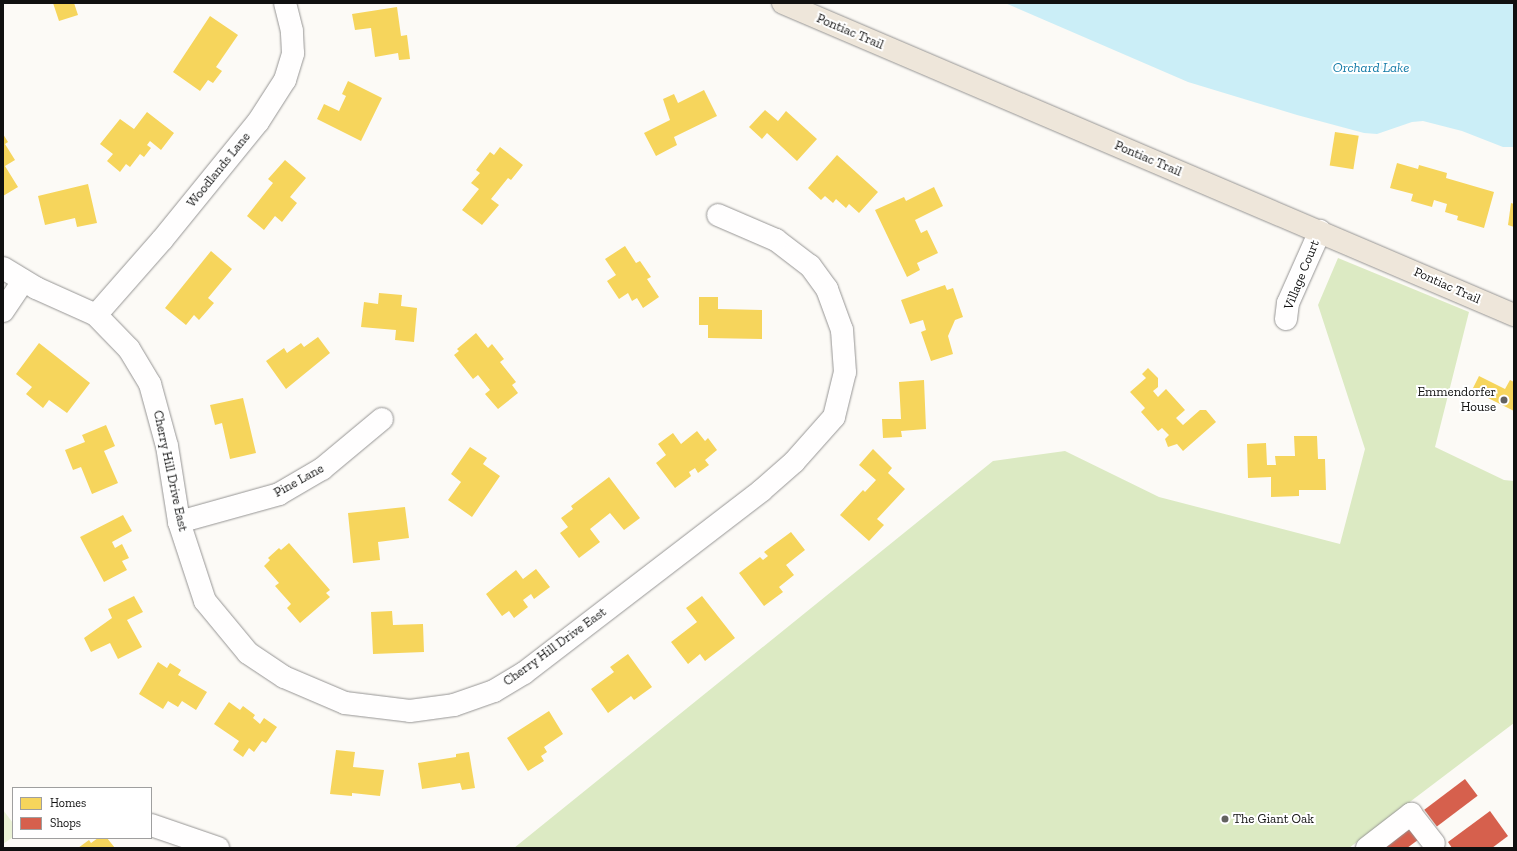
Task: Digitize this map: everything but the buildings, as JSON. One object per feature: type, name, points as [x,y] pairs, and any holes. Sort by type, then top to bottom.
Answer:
[{"type":"main road","name":"Pontiac Trail","points":[[783,3],[1514,315]]},
{"type":"street","name":"Woodlands Lane","points":[[96,315],[162,240],[258,122],[285,80],[293,53],[292,31],[285,3]]},
{"type":"street","name":"Cherry Hill Drive East","points":[[3,268],[23,281],[96,315],[128,349],[150,384],[167,446],[179,522],[205,601],[248,653],[284,677],[345,703],[410,711],[454,705],[494,691],[541,660],[761,491],[794,462],[834,417],[845,372],[842,330],[827,289],[810,266],[776,240],[718,215]]},
{"type":"street","name":"Village Court","points":[[1286,319],[1288,303],[1320,231]]},
{"type":"street","points":[[3,311],[23,281]]},
{"type":"street","name":"Pine Lane","points":[[179,522],[279,494],[322,469],[382,419]]},
{"type":"street","points":[[1367,848],[1412,814],[1433,846]]},
{"type":"street","points":[[152,825],[218,848]]},
{"type":"green space","points":[[1338,258],[1469,312],[1435,447],[1504,480],[1514,481],[1514,723],[1349,848],[514,848],[993,461],[1065,451],[1159,497],[1340,544],[1365,449],[1318,305]]},
{"type":"green space","points":[[3,810],[12,822],[12,838],[3,844]]},
{"type":"water","name":"Orchard Lake","points":[[1005,3],[1514,3],[1514,147],[1503,147],[1462,131],[1423,121],[1412,122],[1377,134],[1364,133],[1297,115],[1188,82]]},
{"type":"place","name":"Emmendorfer House","points":[[1504,400]]},
{"type":"place","name":"The Giant Oak","points":[[1225,819]]}]
